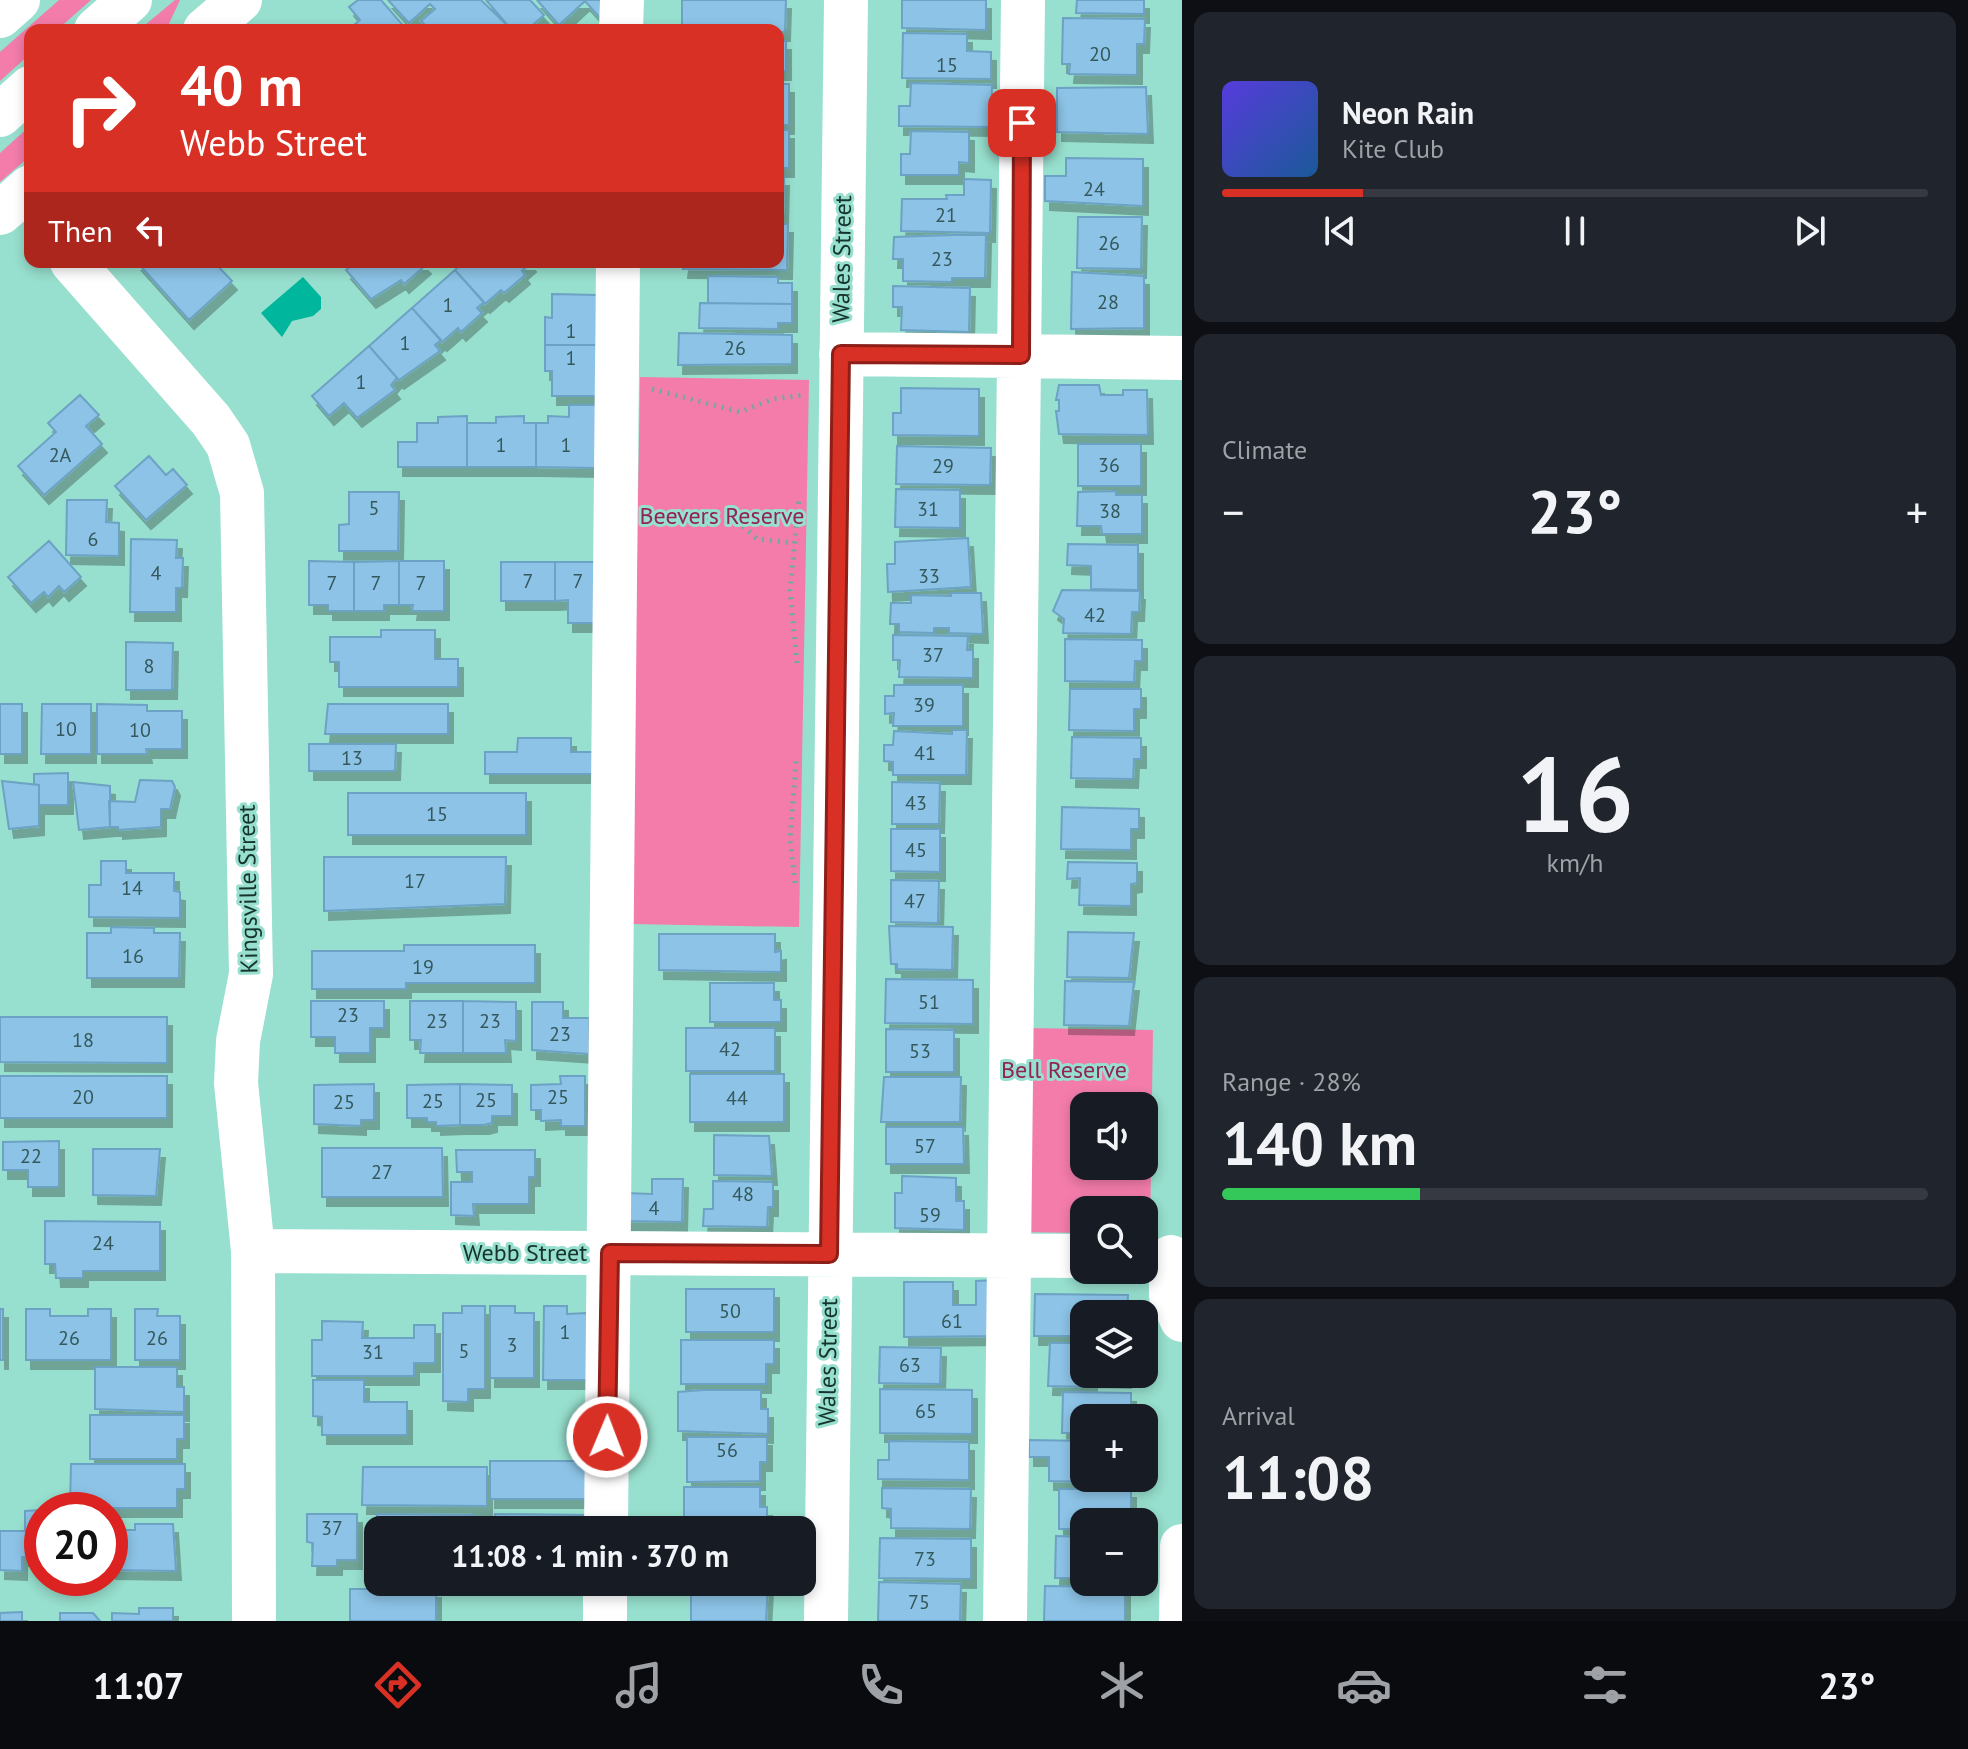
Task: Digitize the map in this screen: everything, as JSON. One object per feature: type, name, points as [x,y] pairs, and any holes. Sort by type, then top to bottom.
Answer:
[{"type":"main road","points":[[0,16],[18,0]]},
{"type":"main road","points":[[103,24],[130,0]]},
{"type":"main road","points":[[188,24],[198,0]]},
{"type":"main road","points":[[212,24],[240,0]]},
{"type":"main road","points":[[621,24],[622,0]]},
{"type":"main road","name":"Wales Street","points":[[826,1621],[846,0]]},
{"type":"main road","points":[[1005,1621],[1023,0]]},
{"type":"main road","points":[[0,115],[24,93]]},
{"type":"main road","name":"Kingsville Street","points":[[77,268],[211,420],[228,445],[240,482],[251,974],[238,1041],[236,1083],[253,1251],[254,1621]]},
{"type":"main road","points":[[606,1516],[618,268]]},
{"type":"main road","points":[[841,354],[1182,358]]},
{"type":"main road","name":"Webb Street","points":[[253,1251],[1070,1256]]},
{"type":"main road","points":[[1166,1257],[1171,1296],[1182,1320]]},
{"type":"main road","points":[[1181,1621],[1182,1546]]},
{"type":"main road","points":[[605,1596],[605,1621]]},
{"type":"path","points":[[617,385],[670,391],[740,412],[773,399],[808,395]]},
{"type":"path","points":[[743,526],[757,539],[794,543]]},
{"type":"green space","points":[[59,0],[91,0],[64,24],[32,24]]},
{"type":"green space","points":[[175,0],[180,0],[169,24],[146,24]]},
{"type":"green space","points":[[24,31],[24,59],[0,81],[0,52]]},
{"type":"green space","points":[[24,131],[24,161],[0,182],[0,153]]},
{"type":"green space","name":"Beevers Reserve","points":[[640,377],[809,380],[799,927],[631,924]]},
{"type":"green space","name":"Bell Reserve","points":[[1023,1028],[1153,1030],[1152,1092],[1070,1092],[1070,1180],[1151,1180],[1151,1196],[1070,1196],[1070,1233],[1019,1232]]},
{"type":"shaded area","points":[[303,277],[321,297],[321,309],[313,316],[292,321],[282,337],[261,313]]},
{"type":"building","points":[[358,0],[381,0],[402,24],[355,24],[360,20],[349,7]]},
{"type":"building","points":[[388,0],[481,0],[506,24],[424,24],[421,21],[435,9],[430,4],[409,23]]},
{"type":"building","points":[[486,0],[530,0],[544,15],[534,24],[507,24]]},
{"type":"building","points":[[537,0],[585,1],[560,24]]},
{"type":"building","points":[[584,0],[614,0],[612,24],[606,24]]},
{"type":"building","points":[[682,0],[786,0],[785,32],[784,24],[682,24]]},
{"type":"building","points":[[902,0],[986,0],[986,30],[902,28]]},
{"type":"building","points":[[1077,0],[1144,0],[1144,14],[1076,13]]},
{"type":"building","points":[[1063,18],[1145,19],[1144,44],[1137,44],[1137,75],[1069,74],[1070,64],[1062,64]]},
{"type":"building","points":[[903,33],[967,34],[967,51],[991,52],[991,79],[902,78]]},
{"type":"building","points":[[784,41],[786,41],[784,71]]},
{"type":"building","points":[[911,83],[992,85],[991,127],[899,126],[899,106],[910,106]]},
{"type":"building","points":[[784,84],[789,84],[789,125],[784,125]]},
{"type":"building","points":[[1146,87],[1148,134],[1057,132],[1057,88]]},
{"type":"building","points":[[784,130],[789,130],[789,168],[784,168]]},
{"type":"building","points":[[911,131],[969,132],[969,163],[959,162],[959,175],[901,175],[901,154],[910,154]]},
{"type":"building","points":[[1066,158],[1143,159],[1143,206],[1045,201],[1045,176],[1066,176]]},
{"type":"building","points":[[964,179],[991,180],[990,233],[901,231],[902,199],[947,199],[946,195],[964,195]]},
{"type":"building","points":[[1078,217],[1142,217],[1141,269],[1077,268]]},
{"type":"building","points":[[784,224],[788,224],[787,270],[683,269],[784,268]]},
{"type":"building","points":[[986,235],[985,278],[952,278],[952,282],[903,281],[903,259],[893,259],[894,237]]},
{"type":"building","points":[[142,268],[220,268],[232,281],[189,320]]},
{"type":"building","points":[[423,268],[404,284],[401,280],[371,299],[346,270]]},
{"type":"building","points":[[525,268],[522,271],[525,275],[485,304],[455,270]]},
{"type":"building","points":[[455,270],[484,302],[477,308],[482,313],[461,332],[458,328],[442,342],[412,308]]},
{"type":"building","points":[[1072,272],[1144,276],[1144,328],[1071,329]]},
{"type":"building","points":[[708,276],[778,277],[778,283],[792,283],[792,304],[708,303]]},
{"type":"building","points":[[893,286],[970,288],[969,332],[901,330],[902,307],[893,307]]},
{"type":"building","points":[[552,294],[597,295],[596,345],[545,345],[545,317],[552,318]]},
{"type":"building","points":[[700,303],[792,304],[792,323],[778,323],[778,329],[699,328]]},
{"type":"building","points":[[412,308],[441,340],[435,345],[440,351],[399,380],[369,346]]},
{"type":"building","points":[[679,333],[792,335],[792,364],[678,365]]},
{"type":"building","points":[[545,345],[596,345],[596,396],[552,396],[552,371],[545,371]]},
{"type":"building","points":[[369,346],[397,378],[391,385],[395,390],[357,418],[344,403],[329,416],[312,396]]},
{"type":"building","points":[[1059,385],[1099,385],[1101,395],[1123,395],[1123,390],[1147,390],[1148,435],[1059,434],[1056,411],[1059,411],[1059,400],[1056,400]]},
{"type":"building","points":[[901,388],[979,389],[979,436],[893,435],[893,413],[901,413]]},
{"type":"building","points":[[80,395],[99,415],[86,426],[102,444],[44,495],[18,466],[56,432],[48,423]]},
{"type":"building","points":[[569,405],[596,405],[596,468],[536,467],[536,423],[548,423],[548,416],[569,417]]},
{"type":"building","points":[[467,416],[467,467],[398,467],[398,442],[417,442],[417,423],[438,423],[438,417]]},
{"type":"building","points":[[524,416],[524,423],[536,423],[536,467],[467,467],[467,423],[496,423],[496,417]]},
{"type":"building","points":[[1078,444],[1141,444],[1141,486],[1078,486]]},
{"type":"building","points":[[897,446],[991,448],[990,485],[896,484]]},
{"type":"building","points":[[149,456],[166,475],[173,469],[187,485],[146,520],[115,486]]},
{"type":"building","points":[[896,489],[960,490],[960,528],[895,527]]},
{"type":"building","points":[[1116,491],[1116,495],[1142,495],[1142,534],[1102,534],[1101,526],[1077,526],[1078,492]]},
{"type":"building","points":[[349,492],[399,492],[398,551],[339,551],[339,525],[349,524]]},
{"type":"building","points":[[67,500],[107,500],[106,522],[119,523],[119,556],[66,555]]},
{"type":"building","points":[[968,538],[971,587],[888,592],[887,564],[895,564],[895,542]]},
{"type":"building","points":[[131,539],[177,540],[176,558],[183,558],[182,588],[176,588],[176,612],[130,612]]},
{"type":"building","points":[[49,541],[81,577],[64,592],[59,586],[48,597],[44,592],[31,603],[8,577]]},
{"type":"building","points":[[1068,544],[1138,545],[1138,590],[1091,589],[1091,566],[1067,565]]},
{"type":"building","points":[[309,561],[354,562],[354,611],[328,611],[328,605],[309,605]]},
{"type":"building","points":[[399,561],[444,561],[444,611],[412,611],[413,605],[399,605]]},
{"type":"building","points":[[399,561],[399,605],[384,605],[384,611],[354,611],[354,562]]},
{"type":"building","points":[[501,562],[555,562],[555,601],[501,601]]},
{"type":"building","points":[[555,562],[601,562],[601,623],[568,623],[568,600],[555,601]]},
{"type":"building","points":[[1062,590],[1140,591],[1139,612],[1132,612],[1131,634],[1063,633],[1064,619],[1053,611]]},
{"type":"building","points":[[951,593],[981,593],[983,634],[949,633],[949,628],[934,628],[934,633],[899,632],[899,624],[890,624],[891,603],[911,603],[911,595],[951,596]]},
{"type":"building","points":[[381,630],[435,630],[435,659],[458,659],[458,687],[339,687],[339,662],[330,662],[330,637],[381,637]]},
{"type":"building","points":[[893,635],[968,636],[967,650],[973,650],[973,678],[899,677],[900,660],[893,660]]},
{"type":"building","points":[[1065,639],[1142,640],[1142,661],[1135,661],[1134,682],[1065,681]]},
{"type":"building","points":[[126,642],[173,643],[172,690],[126,690]]},
{"type":"building","points":[[894,685],[963,685],[963,726],[893,726],[894,713],[885,714],[885,696],[894,696]]},
{"type":"building","points":[[1070,689],[1141,689],[1141,709],[1134,709],[1134,731],[1069,730]]},
{"type":"building","points":[[0,704],[22,704],[22,754],[0,754]]},
{"type":"building","points":[[42,704],[91,704],[91,754],[41,754]]},
{"type":"building","points":[[97,704],[147,705],[147,711],[182,711],[182,749],[146,749],[147,754],[97,754]]},
{"type":"building","points":[[328,704],[448,704],[448,734],[325,734]]},
{"type":"building","points":[[952,730],[967,730],[966,775],[893,775],[893,762],[884,761],[884,745],[893,745],[894,731],[952,734]]},
{"type":"building","points":[[1072,737],[1141,738],[1141,759],[1134,759],[1133,779],[1071,778]]},
{"type":"building","points":[[518,738],[571,738],[571,752],[596,752],[596,774],[485,774],[485,752],[517,752]]},
{"type":"building","points":[[309,744],[396,744],[395,771],[309,771]]},
{"type":"building","points":[[68,773],[68,805],[39,805],[39,785],[34,785],[34,774]]},
{"type":"building","points":[[140,780],[172,781],[175,787],[170,809],[161,809],[161,827],[118,830],[118,827],[110,827],[109,801],[135,802]]},
{"type":"building","points":[[2,781],[39,785],[39,826],[9,829]]},
{"type":"building","points":[[73,782],[110,786],[110,827],[79,830]]},
{"type":"building","points":[[892,782],[940,783],[939,824],[892,824]]},
{"type":"building","points":[[348,793],[526,793],[526,835],[348,835]]},
{"type":"building","points":[[1062,807],[1139,809],[1139,829],[1131,829],[1131,850],[1061,849]]},
{"type":"building","points":[[891,829],[940,829],[940,872],[891,871]]},
{"type":"building","points":[[324,857],[506,857],[505,904],[324,911]]},
{"type":"building","points":[[101,861],[126,861],[126,873],[174,873],[174,891],[180,892],[180,918],[89,917],[89,885],[101,885]]},
{"type":"building","points":[[1068,862],[1137,863],[1137,883],[1131,884],[1131,906],[1079,905],[1080,878],[1067,879]]},
{"type":"building","points":[[891,880],[939,881],[938,923],[891,922]]},
{"type":"building","points":[[889,926],[953,927],[952,970],[897,969],[897,964],[891,964]]},
{"type":"building","points":[[111,927],[154,928],[154,933],[180,933],[179,978],[87,978],[87,933],[111,933]]},
{"type":"building","points":[[1068,932],[1134,933],[1129,978],[1067,977]]},
{"type":"building","points":[[659,934],[775,934],[775,952],[781,951],[781,972],[659,970]]},
{"type":"building","points":[[404,945],[535,945],[535,983],[406,983],[406,989],[312,989],[312,951],[404,951]]},
{"type":"building","points":[[886,979],[973,980],[973,1024],[885,1023]]},
{"type":"building","points":[[1065,981],[1134,982],[1129,1026],[1064,1025]]},
{"type":"building","points":[[710,983],[774,983],[774,1000],[781,1000],[781,1022],[710,1022]]},
{"type":"building","points":[[311,1001],[384,1001],[384,1028],[370,1028],[370,1053],[335,1053],[335,1037],[311,1037]]},
{"type":"building","points":[[410,1001],[463,1001],[463,1053],[420,1053],[421,1040],[410,1040]]},
{"type":"building","points":[[463,1001],[516,1002],[516,1041],[505,1040],[506,1053],[463,1053]]},
{"type":"building","points":[[532,1002],[563,1002],[563,1018],[589,1018],[589,1054],[532,1050]]},
{"type":"building","points":[[0,1017],[167,1017],[167,1063],[0,1062]]},
{"type":"building","points":[[686,1028],[775,1028],[775,1071],[686,1071]]},
{"type":"building","points":[[886,1029],[954,1030],[954,1072],[886,1072]]},
{"type":"building","points":[[690,1074],[784,1074],[784,1122],[690,1122]]},
{"type":"building","points":[[0,1076],[167,1076],[167,1118],[0,1118]]},
{"type":"building","points":[[560,1076],[585,1076],[585,1126],[561,1126],[561,1120],[541,1121],[541,1110],[531,1110],[531,1085],[561,1084]]},
{"type":"building","points":[[884,1077],[961,1077],[960,1122],[881,1122]]},
{"type":"building","points":[[374,1084],[374,1120],[361,1120],[361,1126],[314,1124],[314,1085]]},
{"type":"building","points":[[460,1084],[460,1125],[436,1126],[436,1122],[427,1122],[427,1118],[407,1118],[407,1085]]},
{"type":"building","points":[[460,1084],[512,1085],[512,1116],[492,1116],[492,1123],[484,1125],[460,1125]]},
{"type":"building","points":[[886,1127],[963,1127],[964,1164],[886,1164]]},
{"type":"building","points":[[714,1135],[769,1136],[772,1176],[714,1175]]},
{"type":"building","points":[[59,1141],[59,1187],[28,1187],[28,1170],[3,1170],[3,1142]]},
{"type":"building","points":[[322,1148],[442,1148],[443,1197],[322,1197]]},
{"type":"building","points":[[93,1149],[160,1149],[156,1196],[93,1195]]},
{"type":"building","points":[[456,1150],[535,1150],[535,1177],[529,1177],[529,1204],[473,1204],[474,1216],[451,1215],[451,1182],[472,1182],[472,1172],[457,1172]]},
{"type":"building","points":[[902,1176],[956,1178],[956,1201],[964,1201],[964,1230],[895,1228],[895,1193],[902,1193]]},
{"type":"building","points":[[652,1179],[683,1179],[682,1222],[625,1221],[625,1193],[652,1194]]},
{"type":"building","points":[[713,1181],[773,1182],[773,1207],[768,1207],[767,1227],[703,1226],[704,1209],[713,1209]]},
{"type":"building","points":[[45,1221],[160,1222],[160,1271],[83,1271],[83,1278],[56,1278],[55,1264],[45,1264]]},
{"type":"building","points":[[999,1280],[1000,1336],[904,1337],[904,1282],[953,1282],[953,1305],[976,1305],[976,1281]]},
{"type":"building","points":[[686,1289],[774,1289],[774,1332],[686,1332]]},
{"type":"building","points":[[1035,1294],[1128,1295],[1128,1300],[1070,1300],[1070,1336],[1034,1336]]},
{"type":"building","points":[[462,1306],[485,1306],[485,1389],[468,1389],[468,1402],[443,1401],[443,1313],[462,1313]]},
{"type":"building","points":[[490,1306],[515,1306],[515,1313],[534,1313],[534,1378],[490,1378]]},
{"type":"building","points":[[544,1306],[567,1306],[567,1314],[587,1313],[593,1380],[543,1380]]},
{"type":"building","points":[[0,1309],[3,1309],[3,1360],[0,1360]]},
{"type":"building","points":[[26,1309],[50,1309],[50,1316],[88,1316],[88,1309],[111,1309],[111,1360],[26,1360]]},
{"type":"building","points":[[135,1309],[158,1309],[157,1316],[180,1316],[180,1360],[135,1360]]},
{"type":"building","points":[[322,1321],[363,1322],[362,1338],[414,1338],[414,1325],[435,1325],[435,1363],[414,1363],[414,1376],[312,1376],[312,1340],[322,1340]]},
{"type":"building","points":[[681,1340],[774,1340],[774,1364],[766,1364],[766,1384],[681,1384]]},
{"type":"building","points":[[1050,1343],[1070,1343],[1070,1386],[1048,1386]]},
{"type":"building","points":[[880,1347],[941,1348],[940,1384],[879,1383]]},
{"type":"building","points":[[95,1367],[177,1367],[177,1387],[184,1387],[184,1412],[95,1409]]},
{"type":"building","points":[[313,1380],[364,1380],[364,1402],[407,1402],[407,1435],[322,1435],[322,1417],[313,1416]]},
{"type":"building","points":[[880,1389],[972,1390],[972,1434],[880,1433]]},
{"type":"building","points":[[761,1390],[761,1409],[768,1409],[768,1434],[678,1431],[678,1392]]},
{"type":"building","points":[[1063,1392],[1131,1393],[1131,1404],[1070,1404],[1070,1433],[1062,1433]]},
{"type":"building","points":[[90,1415],[184,1415],[184,1439],[177,1439],[177,1459],[90,1459]]},
{"type":"building","points":[[687,1437],[767,1437],[767,1462],[760,1462],[760,1481],[687,1482]]},
{"type":"building","points":[[1029,1440],[1070,1441],[1070,1481],[1049,1481],[1049,1457],[1029,1457]]},
{"type":"building","points":[[889,1441],[969,1442],[969,1480],[878,1479],[878,1460],[889,1460]]},
{"type":"building","points":[[490,1461],[587,1461],[587,1499],[490,1499]]},
{"type":"building","points":[[71,1464],[185,1464],[185,1489],[177,1489],[177,1508],[128,1508],[128,1492],[70,1492]]},
{"type":"building","points":[[363,1467],[487,1467],[487,1506],[362,1505]]},
{"type":"building","points":[[684,1487],[760,1487],[760,1507],[767,1507],[767,1516],[684,1516]]},
{"type":"building","points":[[882,1488],[971,1489],[970,1529],[891,1528],[891,1509],[882,1508]]},
{"type":"building","points":[[1059,1489],[1070,1489],[1070,1492],[1131,1492],[1131,1508],[1070,1508],[1070,1529],[1059,1529]]},
{"type":"building","points":[[307,1514],[357,1514],[357,1560],[337,1560],[337,1566],[312,1566],[313,1543],[307,1542]]},
{"type":"building","points":[[377,1514],[475,1515],[475,1516]]},
{"type":"building","points":[[495,1514],[588,1515],[588,1516]]},
{"type":"building","points":[[135,1524],[173,1524],[176,1571],[128,1570],[128,1530],[135,1530]]},
{"type":"building","points":[[0,1531],[24,1531],[22,1571],[0,1570]]},
{"type":"building","points":[[1056,1536],[1070,1536],[1070,1578],[1055,1578]]},
{"type":"building","points":[[880,1538],[971,1539],[971,1579],[879,1578]]},
{"type":"building","points":[[879,1582],[961,1584],[960,1621],[878,1621]]},
{"type":"building","points":[[1045,1586],[1070,1586],[1070,1596],[1125,1596],[1125,1621],[1044,1621]]},
{"type":"building","points":[[350,1589],[364,1589],[364,1596],[436,1596],[436,1621],[350,1621]]},
{"type":"building","points":[[691,1596],[767,1596],[766,1621],[691,1621]]},
{"type":"building","points":[[139,1608],[173,1608],[173,1621],[112,1621],[112,1613],[139,1614]]},
{"type":"building","points":[[22,1612],[22,1621],[0,1621],[0,1613]]},
{"type":"building","points":[[60,1613],[93,1613],[100,1621],[60,1621]]},
{"type":"route","points":[[607,1437],[610,1253],[829,1254],[836,921],[841,354],[1021,355],[1022,123]]}]
